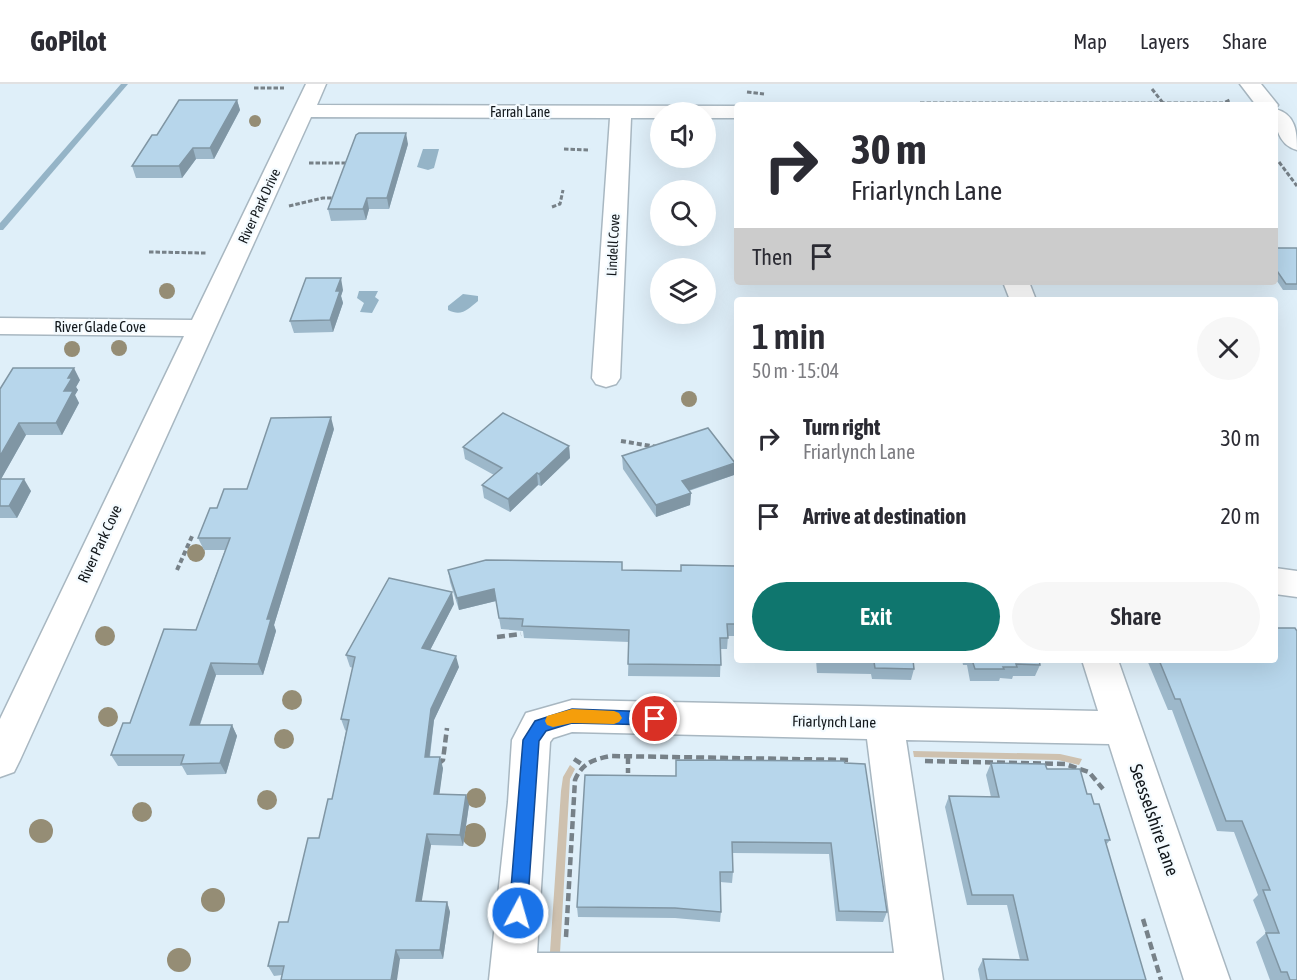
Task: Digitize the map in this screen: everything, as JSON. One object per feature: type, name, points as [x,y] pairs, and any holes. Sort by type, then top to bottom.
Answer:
[{"type":"street","points":[[1250,84],[1267,102]]},
{"type":"street","name":"River Park Drive","points":[[201,327],[303,111],[304,86]]},
{"type":"street","name":"Farrah Lane","points":[[303,111],[734,112]]},
{"type":"street","name":"Lindell Cove","points":[[606,378],[621,112]]},
{"type":"street","points":[[1280,115],[1297,143]]},
{"type":"street","name":"River Glade Cove","points":[[0,326],[201,327]]},
{"type":"street","name":"River Park Cove","points":[[0,760],[201,327]]},
{"type":"street","points":[[1278,581],[1297,584]]},
{"type":"street","name":"Seesselshire Lane","points":[[1101,663],[1207,980]]},
{"type":"street","name":"Friarlynch Lane","points":[[512,978],[531,740],[540,725],[546,722],[572,716],[887,742],[1122,728]]},
{"type":"street","points":[[512,978],[920,978],[887,742]]},
{"type":"path","points":[[254,87],[304,86]]},
{"type":"path","points":[[1152,89],[1162,102]]},
{"type":"path","points":[[1225,102],[1230,100],[1229,96]]},
{"type":"path","points":[[564,149],[593,150]]},
{"type":"path","points":[[1278,161],[1297,186]]},
{"type":"path","points":[[298,163],[356,163]]},
{"type":"path","points":[[552,207],[560,204],[563,190]]},
{"type":"path","points":[[284,206],[322,198],[339,198]]},
{"type":"path","points":[[149,252],[211,253],[206,263]]},
{"type":"path","points":[[621,441],[660,447]]},
{"type":"path","points":[[177,570],[193,534]]},
{"type":"path","points":[[496,637],[521,634]]},
{"type":"path","points":[[434,765],[443,760],[447,728]]},
{"type":"path","points":[[562,977],[575,780],[583,765],[593,759],[628,753],[887,742],[1065,764],[1089,772],[1102,788],[1107,799]]},
{"type":"path","points":[[628,753],[628,773]]},
{"type":"path","points":[[574,759],[583,765]]},
{"type":"path","points":[[1089,772],[1095,766]]},
{"type":"path","points":[[1140,909],[1161,980]]},
{"type":"shaded area","points":[[913,751],[1060,754],[1082,759],[1079,765],[1058,760],[914,757]]},
{"type":"shaded area","points":[[570,765],[575,769],[570,779],[560,953],[550,952],[561,791],[563,777]]},
{"type":"water","points":[[423,149],[439,149],[434,168],[428,170],[417,167]]},
{"type":"water","points":[[359,291],[378,291],[375,297],[379,300],[372,313],[360,312],[364,303],[357,298]]},
{"type":"water","points":[[463,294],[478,296],[478,301],[461,312],[448,310],[448,306]]},
{"type":"building","points":[[179,100],[237,100],[210,148],[193,148],[179,166],[132,166],[152,135],[157,135]]},
{"type":"building","points":[[359,133],[406,133],[387,198],[367,198],[363,209],[328,209],[356,135]]},
{"type":"building","points":[[1278,248],[1297,248],[1297,284],[1286,284],[1278,272]]},
{"type":"building","points":[[306,278],[341,278],[336,291],[340,291],[330,320],[290,321]]},
{"type":"building","points":[[13,368],[74,368],[68,378],[72,378],[64,391],[73,391],[56,423],[19,423],[0,456],[0,389]]},
{"type":"building","points":[[503,413],[569,446],[508,499],[482,485],[502,468],[463,447]]},
{"type":"building","points":[[331,417],[267,619],[271,619],[258,664],[211,663],[190,725],[232,725],[220,763],[181,764],[184,755],[111,755],[123,723],[130,723],[164,629],[196,630],[230,538],[198,538],[210,508],[217,508],[224,489],[247,489],[271,418]]},
{"type":"building","points":[[708,428],[734,463],[682,481],[691,493],[656,505],[622,456]]},
{"type":"building","points":[[0,479],[24,479],[9,506],[0,506]]},
{"type":"building","points":[[486,560],[622,562],[622,570],[681,571],[681,565],[734,566],[734,624],[727,624],[728,638],[720,638],[721,665],[628,664],[629,630],[522,626],[523,619],[499,618],[494,589],[457,598],[448,570]]},
{"type":"building","points":[[389,578],[452,592],[422,648],[456,656],[431,709],[425,757],[440,757],[434,794],[466,795],[460,835],[427,834],[416,901],[447,902],[440,950],[396,950],[391,980],[281,980],[284,966],[268,966],[279,922],[288,922],[308,838],[319,838],[328,799],[332,799],[349,720],[341,719],[355,657],[346,655]]},
{"type":"building","points":[[1278,628],[1295,628],[1297,631],[1297,980],[1290,980],[1287,972],[1281,972],[1266,933],[1279,933],[1263,890],[1270,890],[1242,821],[1226,821],[1180,699],[1175,699],[1160,663],[1278,663]]},
{"type":"building","points":[[874,663],[913,663],[914,669],[875,668]]},
{"type":"building","points":[[973,663],[1040,663],[1040,665],[1016,664],[1017,667],[1003,667],[1004,669],[975,669]]},
{"type":"building","points":[[676,760],[844,761],[845,763],[865,764],[887,912],[839,911],[831,843],[732,842],[733,872],[720,872],[721,912],[675,908],[577,907],[585,775],[676,776]]},
{"type":"building","points":[[991,763],[1045,764],[1047,769],[1080,769],[1087,794],[1091,794],[1094,804],[1099,804],[1110,840],[1105,840],[1146,980],[987,980],[983,959],[1028,960],[1013,895],[972,895],[949,796],[999,797]]},
{"type":"waterway","points":[[0,228],[125,84]]},
{"type":"slow traffic","points":[[553,721],[572,716],[614,718]]},
{"type":"route","points":[[518,913],[523,871],[531,740],[540,725],[572,716],[655,719]]}]
